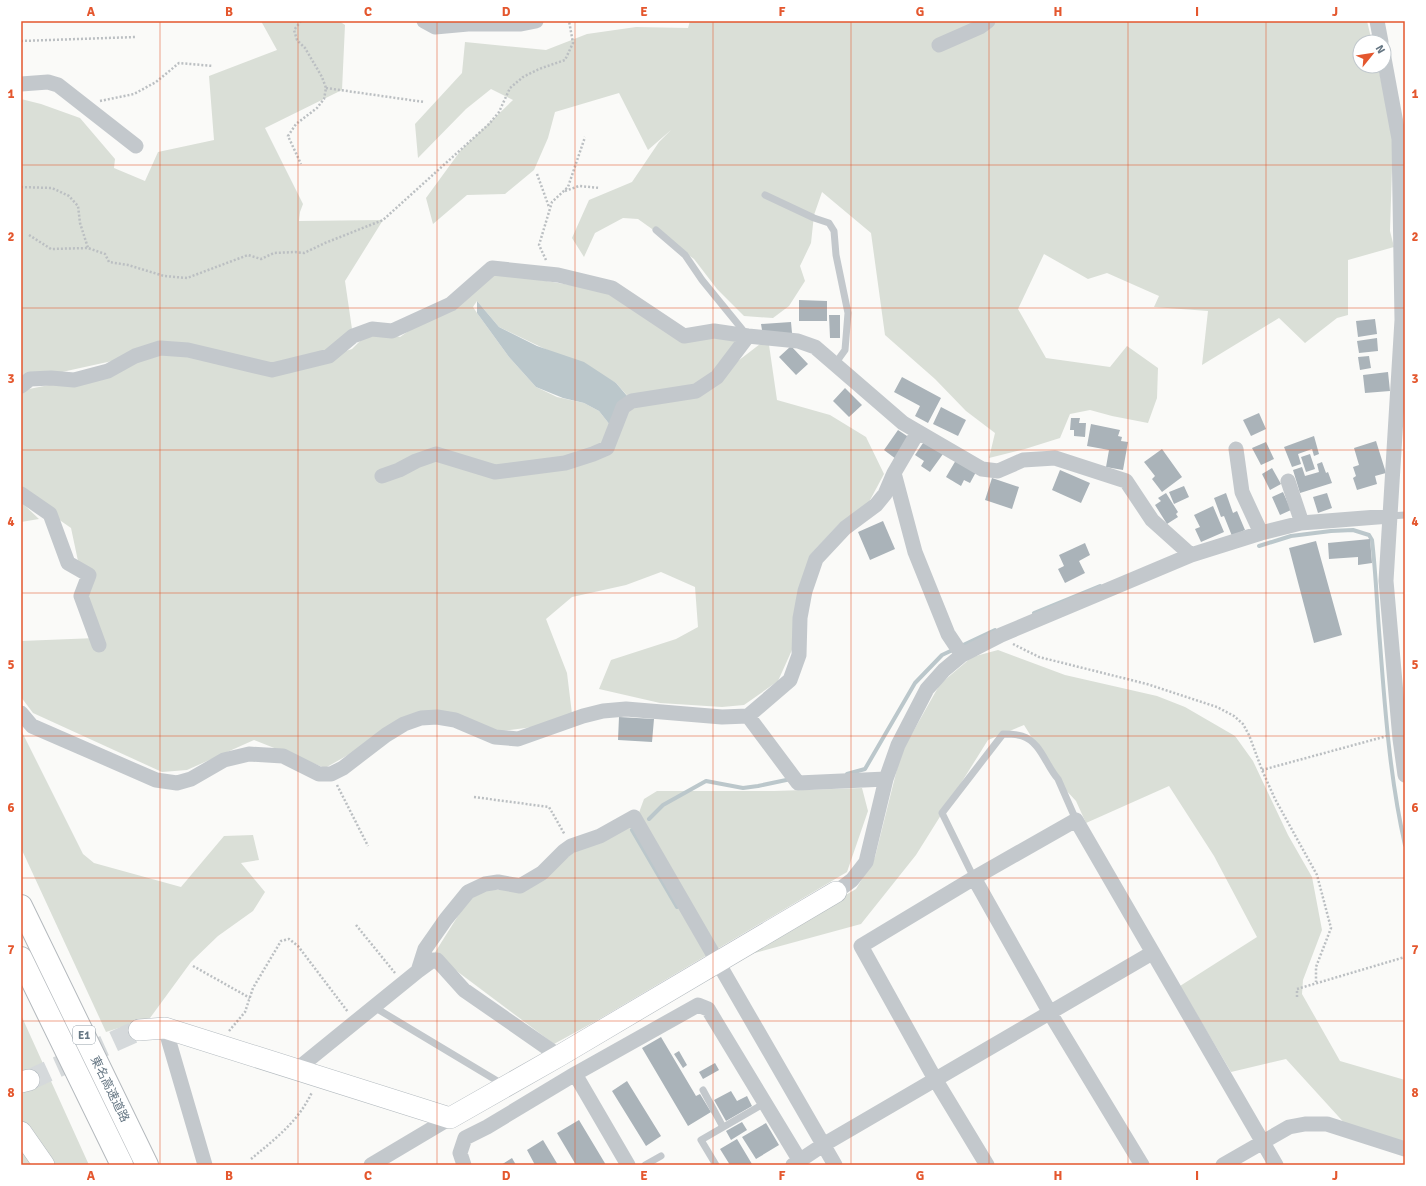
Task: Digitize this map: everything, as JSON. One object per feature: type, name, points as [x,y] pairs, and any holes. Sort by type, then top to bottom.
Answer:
[{"type":"highway","name":"東名高速道路","points":[[21,906],[147,1165]]},
{"type":"highway","name":"東名高速道路","points":[[21,958],[122,1165]]},
{"type":"street","points":[[424,21],[435,27],[468,24],[521,24],[536,21]]},
{"type":"street","points":[[939,45],[980,27],[988,21]]},
{"type":"street","points":[[1377,21],[1379,34]]},
{"type":"street","points":[[1387,74],[1399,139],[1402,320],[1387,588],[1400,738],[1405,775]]},
{"type":"street","points":[[21,84],[48,82],[58,85],[136,146]]},
{"type":"street","points":[[21,386],[30,379],[51,378],[74,380],[108,371],[135,356],[160,348],[188,350],[272,370],[329,356],[353,336],[372,329],[392,331],[451,304],[492,268],[553,274],[612,288],[684,336],[714,330],[748,336],[798,341],[815,347],[903,423],[982,469],[998,471],[1023,460],[1055,458],[1126,481],[1152,520],[1187,552]]},
{"type":"street","points":[[382,476],[399,470],[416,460],[436,454],[495,472],[566,463],[594,454],[607,448],[623,407],[632,401],[696,391],[717,377],[748,336]]},
{"type":"street","points":[[21,713],[32,726],[156,780],[177,783],[191,780],[224,760],[249,754],[283,756],[319,774],[332,774],[343,768],[386,735],[404,724],[421,718],[437,717],[455,720],[495,737],[518,739],[603,711],[626,709],[722,717],[748,716],[790,680],[800,655],[800,618],[805,591],[816,559],[845,528],[876,505],[885,494],[894,473],[918,432]]},
{"type":"street","points":[[1236,448],[1242,492],[1261,533]]},
{"type":"street","points":[[894,473],[915,552],[948,634],[962,655]]},
{"type":"street","points":[[1288,481],[1302,523]]},
{"type":"street","points":[[21,494],[50,514],[68,563],[89,575],[81,596],[99,645]]},
{"type":"street","points":[[371,1165],[836,892],[852,880],[866,862],[886,779],[898,744],[927,689],[944,670],[962,655],[1001,635],[1187,552],[1302,523],[1390,516]]},
{"type":"street","points":[[748,716],[798,783],[886,779]]},
{"type":"street","points":[[418,971],[424,949],[468,892],[485,884],[498,882],[520,886],[542,873],[571,846],[600,836],[634,817],[835,1165]]},
{"type":"street","points":[[987,1165],[935,1079],[860,946],[974,878],[1076,820],[1276,1165]]},
{"type":"street","points":[[974,878],[1050,1013],[1142,1165]]},
{"type":"street","points":[[464,1165],[460,1153],[465,1138],[487,1127],[575,1074],[698,1005],[708,1008],[765,1103],[797,1163],[823,1145],[1152,953]]},
{"type":"street","points":[[296,1070],[433,960],[437,960],[464,990],[559,1056]]},
{"type":"street","points":[[165,1028],[204,1165]]},
{"type":"street","points":[[139,1030],[165,1028],[450,1118]]},
{"type":"street","points":[[575,1074],[628,1165]]},
{"type":"street","points":[[1223,1165],[1289,1127],[1306,1124],[1327,1124],[1405,1149]]},
{"type":"street","points":[[21,1132],[44,1165]]},
{"type":"lane","points":[[765,194],[814,218],[829,223],[834,230],[836,255],[848,313],[845,350],[835,364]]},
{"type":"lane","points":[[656,230],[685,255],[702,280],[748,336]]},
{"type":"lane","points":[[1390,516],[1405,515]]},
{"type":"lane","points":[[974,878],[942,813],[1003,734],[1023,736],[1037,746],[1053,774],[1058,779],[1076,820]]},
{"type":"lane","points":[[374,1007],[505,1086]]},
{"type":"lane","points":[[703,1090],[723,1127]]},
{"type":"lane","points":[[716,1165],[701,1140],[765,1103]]},
{"type":"lane","points":[[645,1165],[661,1156]]},
{"type":"path","points":[[301,21],[294,30],[297,40],[305,48],[322,77],[326,88],[324,99],[317,108],[296,124],[288,136],[301,164]]},
{"type":"path","points":[[29,235],[51,249],[88,248],[105,254],[110,262],[128,265],[164,276],[187,278],[248,255],[261,259],[274,253],[304,253],[383,220],[490,124],[499,112],[510,88],[523,77],[539,69],[565,60],[573,43],[569,21]]},
{"type":"path","points":[[21,41],[136,37]]},
{"type":"path","points":[[78,101],[95,102],[134,94],[156,82],[179,63],[213,66]]},
{"type":"path","points":[[326,88],[424,102]]},
{"type":"path","points":[[553,274],[539,245],[552,202],[568,187],[585,137]]},
{"type":"path","points":[[537,174],[550,208]]},
{"type":"path","points":[[563,192],[579,186],[600,188]]},
{"type":"path","points":[[21,187],[52,188],[69,196],[78,206],[80,223],[88,248]]},
{"type":"path","points":[[1001,635],[1015,646],[1040,657],[1147,684],[1223,710],[1234,716],[1243,724],[1250,735],[1262,770],[1275,799],[1317,875],[1331,928],[1316,967],[1316,982]]},
{"type":"path","points":[[1262,770],[1385,736]]},
{"type":"path","points":[[332,774],[368,846]]},
{"type":"path","points":[[474,796],[549,807],[571,846]]},
{"type":"path","points":[[356,925],[403,983]]},
{"type":"path","points":[[217,1045],[245,1012],[253,988],[281,941],[290,939],[298,946],[356,1022]]},
{"type":"path","points":[[1297,997],[1297,989],[1316,982],[1405,957]]},
{"type":"path","points":[[193,966],[250,998]]},
{"type":"path","points":[[251,1159],[291,1125],[307,1104],[319,1077]]},
{"type":"shaded area","points":[[261,21],[339,21],[345,25],[342,90],[265,128],[303,204],[299,221],[383,220],[345,281],[353,336],[330,356],[352,349],[372,329],[400,337],[440,309],[487,271],[582,287],[591,283],[684,336],[748,336],[717,377],[768,338],[777,400],[830,415],[866,437],[884,474],[869,502],[839,524],[810,555],[796,641],[778,681],[744,705],[722,707],[660,703],[599,689],[611,660],[676,639],[698,627],[695,587],[661,572],[626,585],[572,597],[546,619],[567,673],[572,714],[533,727],[495,732],[448,713],[364,746],[325,768],[254,740],[187,770],[162,772],[33,713],[21,697],[21,641],[96,638],[92,627],[71,528],[21,493],[21,99],[41,104],[80,118],[115,159],[114,168],[145,181],[158,152],[214,140],[209,76],[277,50]],"holes":[[[477,301],[499,327],[616,383],[632,401],[614,430],[599,411],[584,403],[557,397],[536,387],[509,357],[477,313],[473,307]],[[135,356],[74,380],[24,390],[30,379]]]},
{"type":"shaded area","points":[[690,21],[1367,21],[1370,34],[1352,34],[1352,74],[1380,74],[1393,137],[1390,231],[1394,247],[1348,260],[1348,315],[1337,318],[1305,343],[1279,318],[1202,365],[1208,311],[1154,307],[1159,296],[1107,273],[1088,279],[1044,254],[1018,309],[1046,358],[1110,367],[1127,346],[1158,368],[1157,398],[1148,423],[1090,410],[1070,414],[1060,438],[989,458],[995,433],[966,411],[935,379],[885,335],[871,233],[822,192],[814,215],[811,243],[800,266],[805,281],[789,306],[773,318],[744,316],[717,289],[694,259],[638,219],[623,218],[595,233],[584,257],[572,238],[589,200],[632,182],[659,142],[671,130],[648,150],[619,93],[555,112],[548,138],[534,170],[505,194],[467,195],[433,224],[426,198],[461,150],[513,100],[491,89],[466,109],[418,158],[415,124],[462,73],[465,42],[546,50],[587,34],[636,27],[688,28]]},
{"type":"shaded area","points":[[477,301],[499,327],[537,346],[584,362],[616,383],[628,397],[614,430],[599,411],[584,403],[563,398],[536,387],[509,357],[477,313]]},
{"type":"shaded area","points":[[21,502],[39,519],[21,522]]},
{"type":"shaded area","points":[[998,650],[1065,675],[1157,696],[1185,707],[1235,736],[1253,761],[1288,835],[1312,877],[1322,930],[1303,980],[1302,994],[1340,1061],[1405,1080],[1405,1144],[1348,1127],[1286,1059],[1231,1072],[1180,986],[1257,937],[1214,856],[1169,786],[1086,823],[1076,801],[1063,787],[1024,725],[988,740],[916,855],[861,924],[740,957],[856,889],[875,857],[901,753],[940,684],[972,657]]},
{"type":"shaded area","points":[[21,730],[83,854],[94,863],[181,887],[224,836],[253,835],[259,860],[241,863],[265,892],[253,911],[218,936],[191,962],[150,1018],[106,1032],[21,848]]},
{"type":"shaded area","points":[[862,788],[868,811],[847,872],[596,1021],[554,1044],[434,954],[468,900],[487,890],[521,890],[585,845],[637,818],[644,799],[657,791],[774,791]]},
{"type":"shaded area","points":[[21,1015],[89,1165],[23,1165],[21,1163]]},
{"type":"building","points":[[799,300],[827,301],[827,321],[799,321]]},
{"type":"building","points":[[829,315],[840,315],[840,338],[830,338]]},
{"type":"building","points":[[1375,319],[1377,334],[1358,337],[1356,321]]},
{"type":"building","points":[[791,322],[792,333],[763,336],[761,324]]},
{"type":"building","points":[[1377,338],[1378,351],[1359,353],[1357,341]]},
{"type":"building","points":[[791,346],[808,364],[796,375],[779,357]]},
{"type":"building","points":[[1369,356],[1371,368],[1360,370],[1358,357]]},
{"type":"building","points":[[1388,372],[1390,391],[1365,393],[1363,375]]},
{"type":"building","points":[[902,377],[941,398],[928,423],[915,416],[920,406],[894,392]]},
{"type":"building","points":[[845,388],[862,405],[849,417],[833,401]]},
{"type":"building","points":[[941,407],[966,420],[958,436],[933,424]]},
{"type":"building","points":[[1259,413],[1266,429],[1251,436],[1243,420]]},
{"type":"building","points":[[1071,418],[1080,418],[1079,423],[1086,423],[1085,437],[1074,436],[1074,430],[1070,430]]},
{"type":"building","points":[[1091,424],[1120,430],[1118,436],[1122,437],[1121,441],[1128,442],[1123,470],[1106,467],[1109,450],[1087,446]]},
{"type":"building","points":[[898,430],[910,438],[896,459],[884,450]]},
{"type":"building","points":[[1314,436],[1319,454],[1314,456],[1312,449],[1298,454],[1301,464],[1292,467],[1284,447]]},
{"type":"building","points":[[925,440],[943,454],[930,472],[921,466],[924,461],[915,455]]},
{"type":"building","points":[[1376,441],[1386,473],[1375,476],[1377,484],[1357,490],[1353,478],[1356,476],[1353,467],[1359,465],[1354,448]]},
{"type":"building","points":[[1266,442],[1274,459],[1261,465],[1252,448]]},
{"type":"building","points":[[1162,449],[1182,477],[1162,492],[1152,479],[1155,476],[1144,462]]},
{"type":"building","points":[[1310,454],[1315,469],[1306,472],[1301,457]]},
{"type":"building","points":[[956,460],[976,472],[970,483],[964,480],[961,486],[946,477]]},
{"type":"building","points":[[1322,462],[1332,483],[1300,493],[1293,470],[1302,467],[1305,476],[1319,472],[1317,464]]},
{"type":"building","points":[[1272,468],[1281,484],[1270,490],[1262,474]]},
{"type":"building","points":[[1060,470],[1090,483],[1081,503],[1052,490]]},
{"type":"building","points":[[992,478],[1019,487],[1012,509],[985,500]]},
{"type":"building","points":[[1184,486],[1189,497],[1174,504],[1169,492]]},
{"type":"building","points":[[1283,492],[1291,510],[1280,515],[1272,497]]},
{"type":"building","points":[[1166,493],[1178,512],[1176,514],[1178,517],[1167,524],[1155,505],[1161,501],[1158,498]]},
{"type":"building","points":[[1226,493],[1233,513],[1237,511],[1245,530],[1232,536],[1224,516],[1221,517],[1214,498]]},
{"type":"building","points":[[1327,493],[1332,508],[1318,513],[1313,497]]},
{"type":"building","points":[[1213,506],[1224,532],[1201,542],[1195,529],[1200,527],[1194,515]]},
{"type":"building","points":[[883,521],[895,549],[870,560],[858,532]]},
{"type":"building","points":[[1370,539],[1372,563],[1358,565],[1358,557],[1329,559],[1328,543]]},
{"type":"building","points":[[1316,541],[1342,635],[1314,643],[1289,548]]},
{"type":"building","points":[[1085,543],[1090,555],[1079,561],[1085,573],[1065,583],[1058,569],[1064,566],[1059,555]]},
{"type":"building","points":[[619,717],[654,719],[652,742],[618,740]]},
{"type":"building","points":[[661,1037],[696,1096],[700,1094],[711,1112],[688,1126],[642,1048]]},
{"type":"building","points":[[679,1051],[687,1065],[683,1068],[674,1054]]},
{"type":"building","points":[[715,1063],[719,1070],[703,1079],[699,1072]]},
{"type":"building","points":[[627,1081],[661,1136],[646,1146],[612,1091]]},
{"type":"building","points":[[731,1091],[737,1101],[747,1096],[752,1106],[726,1121],[714,1100]]},
{"type":"building","points":[[579,1120],[606,1165],[576,1165],[557,1133]]},
{"type":"building","points":[[742,1122],[747,1130],[731,1140],[726,1131]]},
{"type":"building","points":[[766,1123],[779,1145],[756,1159],[742,1137]]},
{"type":"building","points":[[737,1139],[752,1164],[730,1165],[720,1149]]},
{"type":"building","points":[[543,1140],[558,1165],[535,1165],[527,1150]]},
{"type":"building","points":[[512,1158],[516,1165],[501,1165]]},
{"type":"waterway","points":[[1259,546],[1291,536],[1331,531],[1353,530],[1369,535],[1372,540],[1389,744],[1395,795],[1405,845]]},
{"type":"waterway","points":[[1034,613],[1100,586]]},
{"type":"waterway","points":[[847,774],[865,769],[915,683],[942,655],[995,630]]},
{"type":"waterway","points":[[649,819],[663,805],[706,781],[743,788],[791,779]]},
{"type":"waterway","points":[[632,830],[677,907]]},
{"type":"tunnel","points":[[29,1080],[139,1030]]}]
